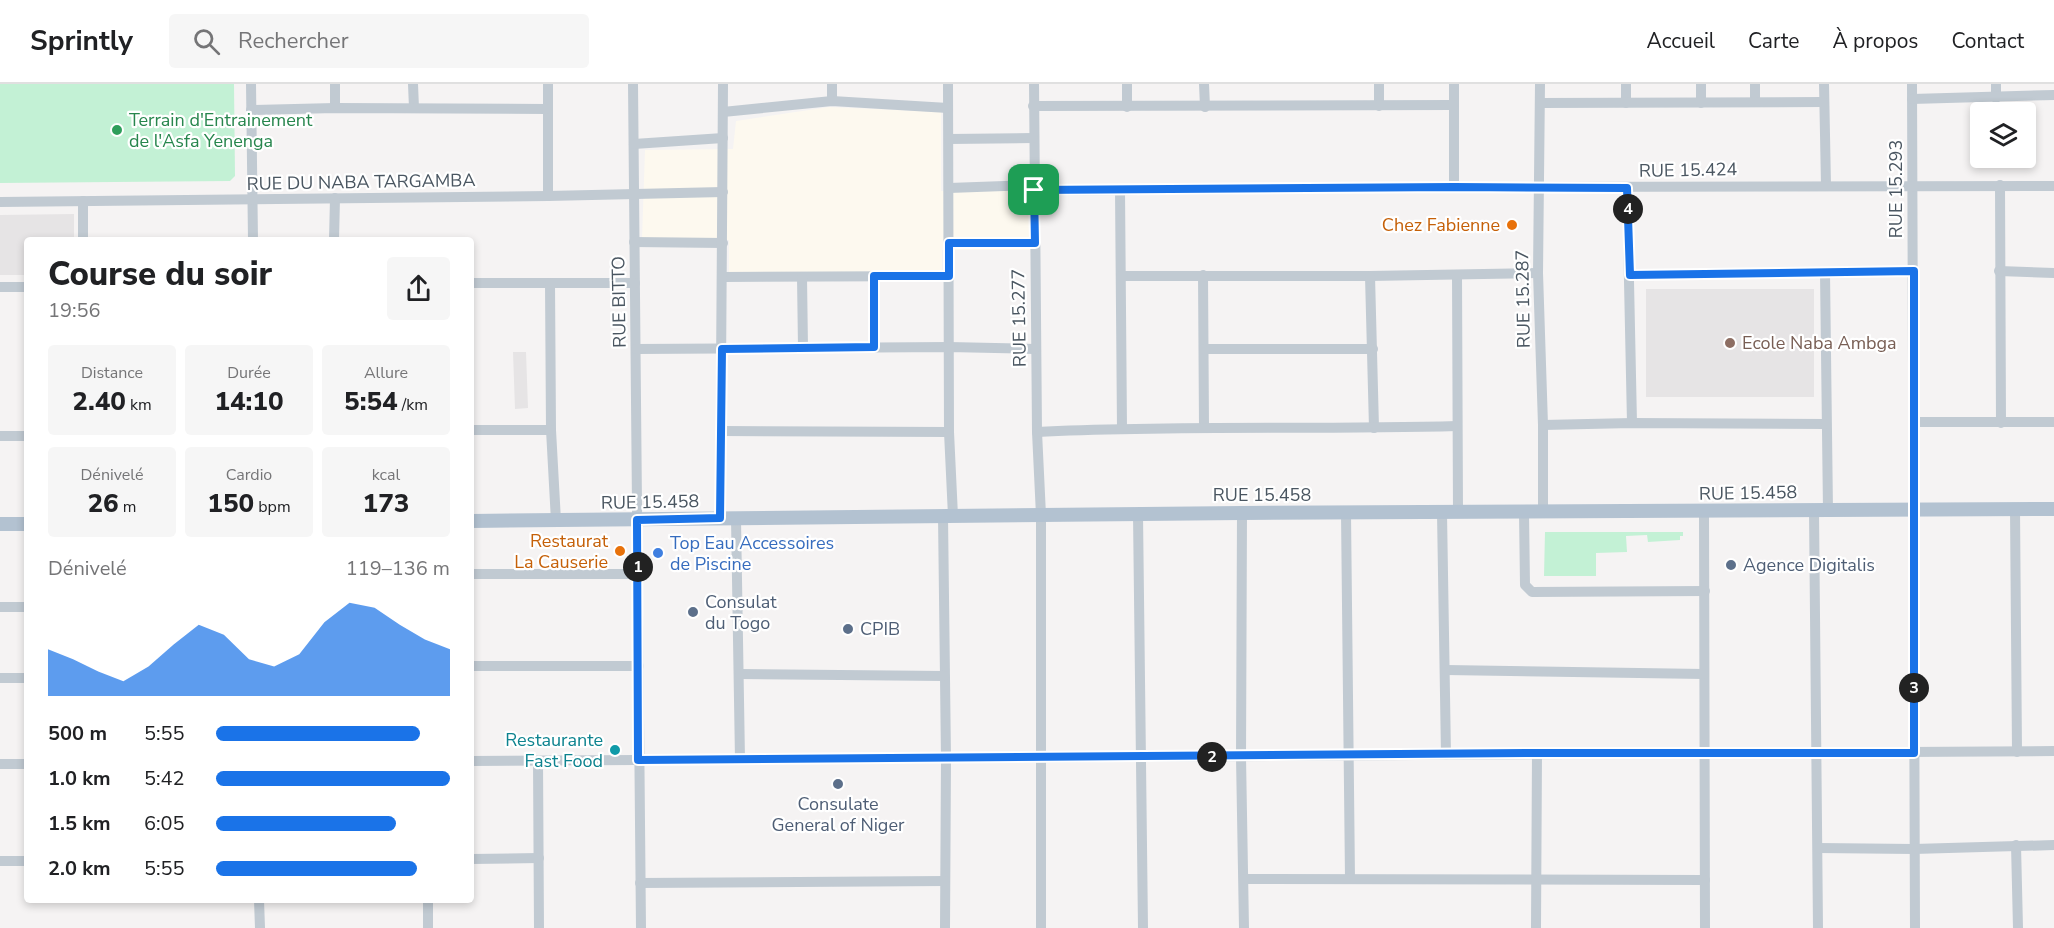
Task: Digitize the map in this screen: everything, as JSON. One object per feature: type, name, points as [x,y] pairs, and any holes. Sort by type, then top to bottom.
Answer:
[{"type":"main road","name":"RUE 15.458","points":[[474,521],[1242,513],[2054,509]]},
{"type":"main road","points":[[0,524],[24,524]]},
{"type":"street","points":[[251,84],[253,237]]},
{"type":"street","points":[[334,84],[334,108]]},
{"type":"street","points":[[413,84],[414,108]]},
{"type":"street","points":[[548,84],[548,196]]},
{"type":"street","name":"RUE BITTO","points":[[633,84],[641,928]]},
{"type":"street","points":[[720,518],[723,84]]},
{"type":"street","points":[[832,84],[832,101]]},
{"type":"street","points":[[945,928],[944,676],[949,432],[948,84]]},
{"type":"street","name":"RUE 15.277","points":[[1034,84],[1036,432],[1041,515],[1041,928]]},
{"type":"street","points":[[1127,84],[1127,107]]},
{"type":"street","points":[[1204,84],[1205,107]]},
{"type":"street","points":[[1379,84],[1379,106]]},
{"type":"street","points":[[1454,84],[1454,187]]},
{"type":"street","name":"RUE 15.287","points":[[1540,84],[1538,273],[1543,425],[1543,513]]},
{"type":"street","points":[[1626,84],[1626,104]]},
{"type":"street","points":[[1701,84],[1701,103]]},
{"type":"street","points":[[1755,84],[1755,102]]},
{"type":"street","points":[[1824,84],[1826,185]]},
{"type":"street","name":"RUE 15.293","points":[[1912,84],[1915,928]]},
{"type":"street","points":[[1996,84],[1996,98]]},
{"type":"street","points":[[1912,99],[2054,96]]},
{"type":"street","points":[[723,112],[832,101],[948,108]]},
{"type":"street","points":[[1540,104],[1823,102]]},
{"type":"street","points":[[1033,106],[1453,105]]},
{"type":"street","points":[[251,110],[547,109]]},
{"type":"street","points":[[634,144],[723,138]]},
{"type":"street","points":[[949,139],[1033,138]]},
{"type":"street","name":"RUE 15.424","points":[[949,188],[1120,190],[1538,186],[1627,188],[1826,185],[2054,186]]},
{"type":"street","points":[[2000,185],[2001,423]]},
{"type":"street","points":[[1627,188],[1632,423]]},
{"type":"street","points":[[1120,190],[1122,428]]},
{"type":"street","name":"RUE DU NABA TARGAMBA","points":[[0,202],[723,192]]},
{"type":"street","points":[[334,198],[334,237]]},
{"type":"street","points":[[83,201],[83,237]]},
{"type":"street","points":[[634,242],[723,243]]},
{"type":"street","points":[[949,243],[1035,243]]},
{"type":"street","points":[[1630,275],[1914,271]]},
{"type":"street","points":[[1999,271],[2054,273]]},
{"type":"street","points":[[1121,276],[1538,273]]},
{"type":"street","points":[[1818,928],[1816,753],[1821,511],[1826,424],[1825,273]]},
{"type":"street","points":[[1203,275],[1204,427]]},
{"type":"street","points":[[1457,275],[1458,513]]},
{"type":"street","points":[[874,276],[874,347]]},
{"type":"street","points":[[723,277],[949,276]]},
{"type":"street","points":[[1370,276],[1374,428]]},
{"type":"street","points":[[802,277],[803,348]]},
{"type":"street","points":[[474,283],[635,283]]},
{"type":"street","points":[[550,283],[551,430],[556,521]]},
{"type":"street","points":[[0,287],[24,287]]},
{"type":"street","points":[[636,349],[949,347],[1035,349]]},
{"type":"street","points":[[1204,349],[1373,349]]},
{"type":"street","points":[[1914,422],[2054,422]]},
{"type":"street","points":[[1543,425],[1826,424]]},
{"type":"street","points":[[1036,432],[1122,428],[1457,426]]},
{"type":"street","points":[[474,430],[551,430]]},
{"type":"street","points":[[722,431],[949,432]]},
{"type":"street","points":[[0,436],[24,436]]},
{"type":"street","points":[[2014,509],[2017,752]]},
{"type":"street","points":[[1704,512],[1705,928]]},
{"type":"street","points":[[1242,513],[1241,757],[1244,928]]},
{"type":"street","points":[[1346,513],[1350,879]]},
{"type":"street","points":[[1442,513],[1446,755]]},
{"type":"street","points":[[1524,513],[1525,585],[1532,592],[1705,591]]},
{"type":"street","points":[[1138,514],[1143,758],[1143,928]]},
{"type":"street","points":[[736,519],[740,760]]},
{"type":"street","points":[[474,573],[638,574]]},
{"type":"street","points":[[0,607],[24,607]]},
{"type":"street","points":[[474,666],[639,666]]},
{"type":"street","points":[[1446,670],[1704,674]]},
{"type":"street","points":[[740,674],[944,676]]},
{"type":"street","points":[[0,678],[24,678]]},
{"type":"street","points":[[474,761],[2054,751]]},
{"type":"street","points":[[1536,928],[1537,753]]},
{"type":"street","points":[[538,761],[539,928]]},
{"type":"street","points":[[0,764],[24,764]]},
{"type":"street","points":[[2016,845],[2018,928]]},
{"type":"street","points":[[1818,848],[1914,849],[2054,845]]},
{"type":"street","points":[[474,859],[539,858]]},
{"type":"street","points":[[0,861],[24,861]]},
{"type":"street","points":[[1244,879],[1705,880]]},
{"type":"street","points":[[640,883],[945,881]]},
{"type":"street","points":[[260,903],[260,928]]},
{"type":"street","points":[[428,903],[428,928]]},
{"type":"shaded area","points":[[829,107],[941,112],[941,191],[1029,191],[1030,250],[942,250],[942,272],[729,275],[729,240],[642,239],[645,150],[733,149],[736,121]]},
{"type":"shaded area","points":[[74,214],[74,237],[24,237],[24,275],[0,275],[0,215]]},
{"type":"shaded area","name":"Ecole Naba Ambga","points":[[1646,289],[1814,289],[1814,397],[1646,397]]},
{"type":"shaded area","points":[[513,352],[526,352],[528,408],[515,409]]},
{"type":"green space","name":"Terrain d'Entrainement de l'Asfa Yenenga","points":[[0,84],[234,84],[235,176],[230,181],[0,183]]},
{"type":"green space","points":[[1545,532],[1683,532],[1683,536],[1680,536],[1680,540],[1648,542],[1647,535],[1626,536],[1627,552],[1596,553],[1596,576],[1544,576]]},
{"type":"place","name":"Terrain d'Entrainement de l'Asfa Yenenga","points":[[117,130]]},
{"type":"place","name":"Chez Fabienne","points":[[1512,225]]},
{"type":"place","name":"Ecole Naba Ambga","points":[[1730,343]]},
{"type":"place","name":"Restaurat La Causerie","points":[[620,551]]},
{"type":"place","name":"Top Eau Accessoires de Piscine","points":[[658,553]]},
{"type":"place","name":"Agence Digitalis","points":[[1731,565]]},
{"type":"place","name":"Consulat du Togo","points":[[693,612]]},
{"type":"place","name":"CPIB","points":[[848,629]]},
{"type":"place","name":"Restaurante Fast Food","points":[[615,750]]},
{"type":"place","name":"Consulate General of Niger","points":[[838,784]]},
{"type":"route","points":[[1538,186],[1627,188],[1630,275],[1914,271],[1914,753],[1537,753],[638,760],[637,520],[720,518],[722,349],[874,347],[874,276],[949,276],[949,243],[1035,243],[1034,190],[1538,186]]}]
